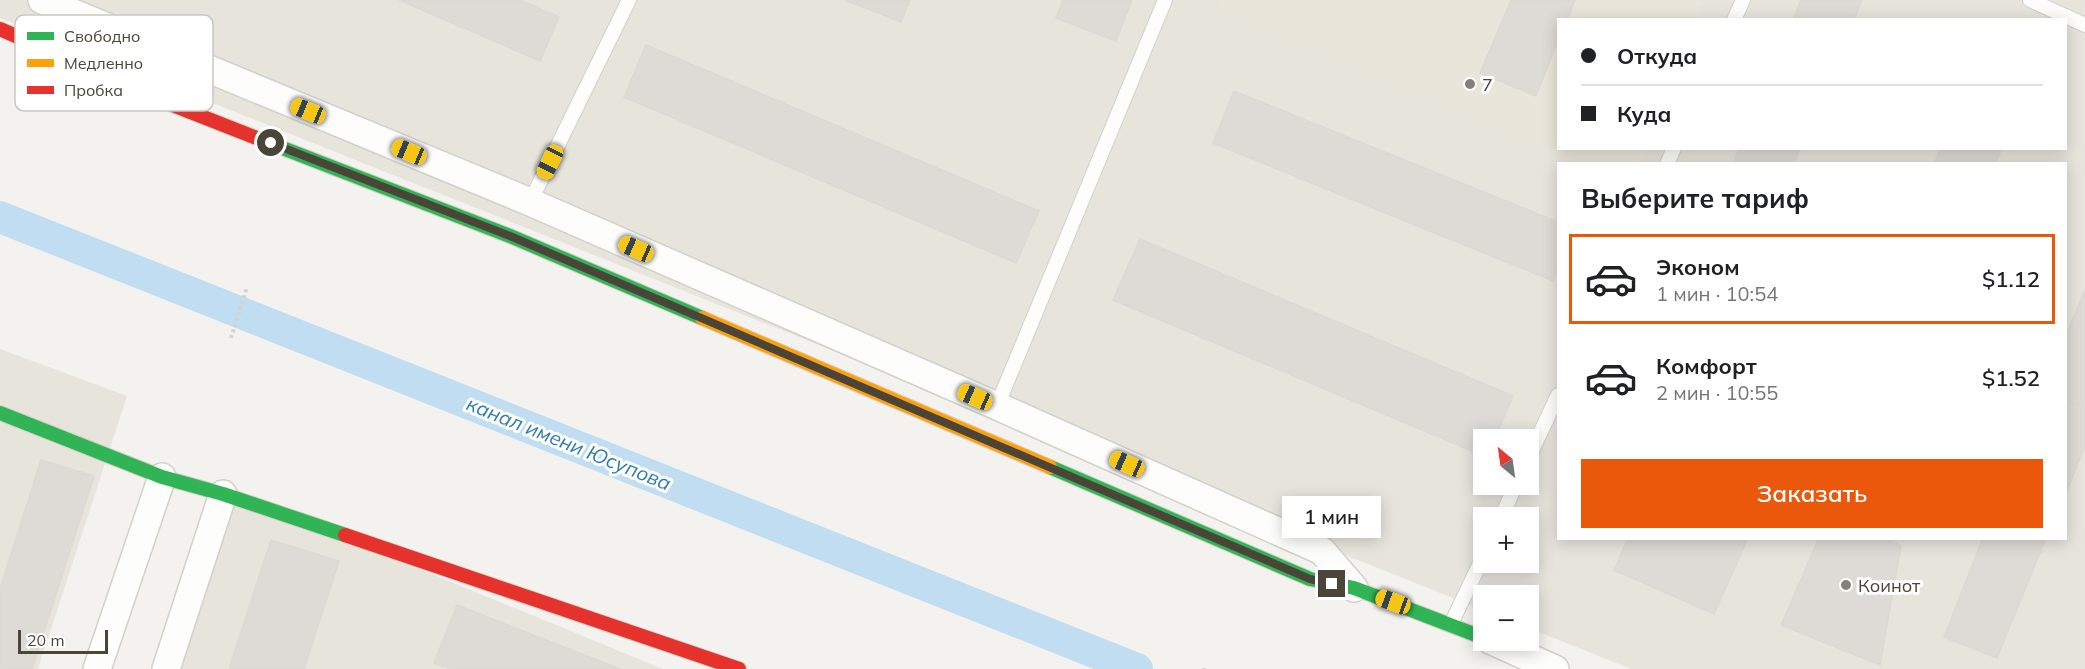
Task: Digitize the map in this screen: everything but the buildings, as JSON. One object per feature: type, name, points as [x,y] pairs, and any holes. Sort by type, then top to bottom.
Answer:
[{"type":"street","points":[[42,0],[78,15]]},
{"type":"street","points":[[0,29],[15,36]]},
{"type":"street","points":[[213,71],[530,202],[1322,551],[1354,588]]},
{"type":"street","points":[[188,111],[510,236],[1310,579],[1354,588],[1473,633]]},
{"type":"street","points":[[332,166],[349,127]]},
{"type":"street","points":[[0,413],[162,477],[223,494],[739,669]]},
{"type":"street","points":[[97,669],[162,477]]},
{"type":"street","points":[[166,669],[223,494]]},
{"type":"street","points":[[1515,651],[1555,669]]},
{"type":"lane","points":[[530,202],[629,0]]},
{"type":"lane","points":[[997,406],[1165,0]]},
{"type":"lane","points":[[1735,18],[1743,0]]},
{"type":"lane","points":[[2030,0],[2085,25]]},
{"type":"lane","points":[[1539,435],[1557,396]]},
{"type":"lane","points":[[1451,624],[1475,573]]},
{"type":"path","points":[[231,338],[248,287]]},
{"type":"shaded area","points":[[0,0],[2085,0],[2085,669],[1631,669],[1539,632],[1539,585],[1473,585],[1473,606],[213,103],[213,15],[15,15],[15,24],[0,18]]},
{"type":"shaded area","name":"7","points":[[1221,0],[1704,0],[1696,18],[1557,18],[1557,150],[1645,150],[1640,162],[1566,162],[1216,13]]},
{"type":"shaded area","points":[[0,349],[127,396],[38,669],[0,669]]},
{"type":"shaded area","points":[[242,496],[663,669],[178,669],[235,500]]},
{"type":"waterway","name":"канал имени Юсупова","points":[[0,217],[1137,669]]},
{"type":"traffic: fast","points":[[267,142],[510,236],[702,318]]},
{"type":"traffic: fast","points":[[0,413],[162,477],[223,494],[345,535]]},
{"type":"traffic: fast","points":[[1050,467],[1310,579],[1354,588],[1473,634]]},
{"type":"traffic: slow","points":[[702,318],[1050,467]]},
{"type":"traffic: jam","points":[[0,29],[15,36]]},
{"type":"traffic: jam","points":[[188,111],[267,142]]},
{"type":"traffic: jam","points":[[345,535],[739,669]]},
{"type":"place","name":"7","points":[[1470,84]]},
{"type":"place","name":"Коинот","points":[[1846,585]]},
{"type":"route","points":[[271,143],[510,236],[1310,579],[1332,584]]}]
